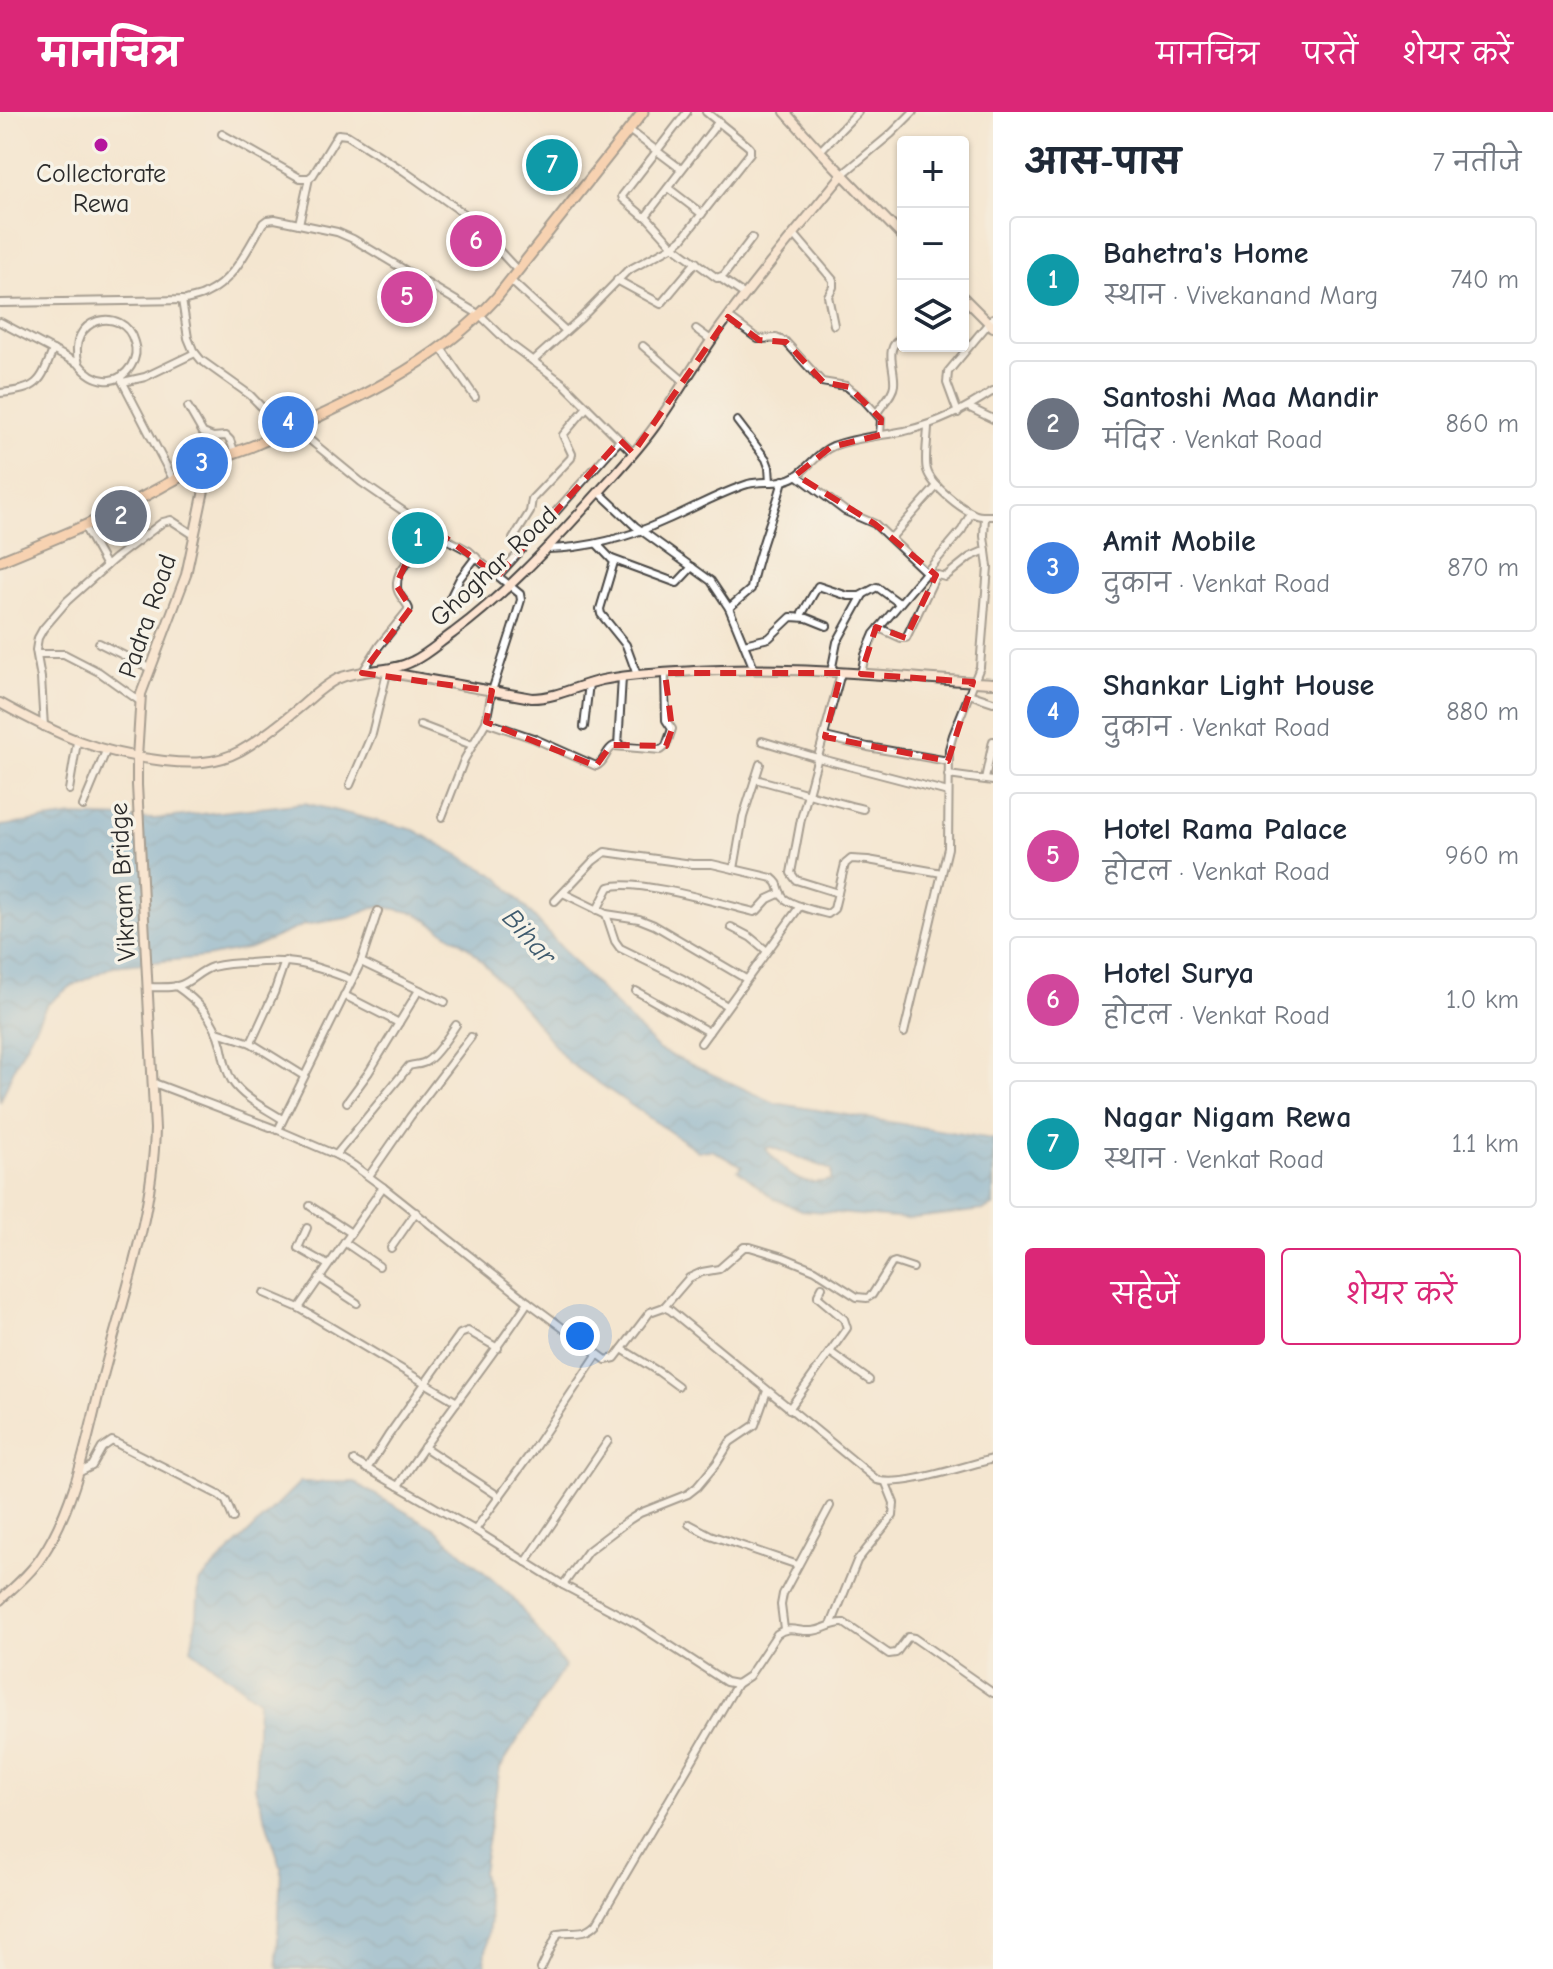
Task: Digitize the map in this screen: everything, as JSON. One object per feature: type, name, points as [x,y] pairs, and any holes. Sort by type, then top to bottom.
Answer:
[{"type":"main road","points":[[0,561],[84,526],[210,462],[290,429],[373,389],[441,348],[480,315],[518,271],[643,112]]},
{"type":"street","points":[[687,112],[622,196],[646,216],[673,246],[745,295]]},
{"type":"street","points":[[533,361],[635,265],[673,246],[688,232],[751,151],[706,112]]},
{"type":"street","points":[[785,112],[897,231]]},
{"type":"street","points":[[843,174],[913,112]]},
{"type":"street","points":[[820,151],[853,113]]},
{"type":"street","points":[[646,216],[719,121]]},
{"type":"street","points":[[629,130],[681,169]]},
{"type":"street","points":[[222,134],[300,178],[309,178]]},
{"type":"street","points":[[299,224],[309,178],[338,134],[347,135],[466,215],[518,271]]},
{"type":"street","name":"Ghoghar Road","points":[[0,703],[77,742],[106,751],[137,758],[208,762],[242,750],[339,678],[415,660],[475,617],[547,549],[599,492],[653,429],[728,317],[843,174]]},
{"type":"street","points":[[668,188],[702,214]]},
{"type":"street","points":[[0,303],[182,300],[206,294],[221,284],[235,269],[267,220],[337,232],[480,315],[510,344],[564,384],[633,453]]},
{"type":"street","points":[[794,234],[833,280],[828,296],[834,325]]},
{"type":"street","points":[[720,278],[752,238]]},
{"type":"street","points":[[617,280],[661,304],[696,262]]},
{"type":"street","points":[[510,280],[566,331]]},
{"type":"street","points":[[182,300],[188,338],[195,353],[210,367],[361,482],[432,531],[460,545],[518,591],[521,600],[492,691],[486,722],[464,760],[442,817]]},
{"type":"street","points":[[958,413],[947,383],[948,372],[992,322],[969,302]]},
{"type":"street","points":[[728,317],[758,339],[776,338],[786,342],[821,380],[849,387],[877,413],[882,422],[880,435]]},
{"type":"street","points":[[121,380],[135,359],[133,336],[115,321],[92,323],[83,330],[77,341],[76,353],[86,373],[97,379],[121,380],[145,377],[195,353]]},
{"type":"street","points":[[0,322],[79,364]]},
{"type":"street","points":[[696,329],[711,340]]},
{"type":"street","points":[[877,413],[893,389],[891,351],[897,340]]},
{"type":"street","points":[[643,346],[685,382]]},
{"type":"street","points":[[441,348],[475,397]]},
{"type":"street","points":[[0,393],[30,388],[38,382],[53,350]]},
{"type":"street","points":[[121,380],[174,481]]},
{"type":"street","points":[[547,549],[597,544],[641,531],[747,484],[783,480],[797,475],[831,447],[928,425],[958,413],[993,391]]},
{"type":"street","points":[[188,407],[203,433],[213,437],[226,436],[235,453]]},
{"type":"street","points":[[513,539],[530,512],[532,499],[571,458],[563,435],[587,407]]},
{"type":"street","points":[[968,407],[993,419]]},
{"type":"street","points":[[737,421],[766,459],[770,482]]},
{"type":"street","points":[[904,1033],[948,848],[948,761],[953,735],[980,671],[988,567],[984,536],[989,516],[971,513],[931,478],[926,467],[928,425]]},
{"type":"street","points":[[498,576],[620,440]]},
{"type":"street","name":"Padra Road","points":[[137,785],[141,694],[186,575],[210,462]]},
{"type":"street","points":[[797,475],[845,511],[875,524],[926,572],[947,576],[967,559],[986,550]]},
{"type":"street","points":[[729,608],[751,589],[753,572],[783,480]]},
{"type":"street","points":[[891,538],[937,486]]},
{"type":"street","points":[[599,492],[641,531],[711,581],[729,608],[754,669]]},
{"type":"street","points":[[861,674],[867,648],[879,628],[962,530],[971,513]]},
{"type":"street","points":[[44,727],[37,654],[38,638],[43,629],[67,601],[106,566],[167,520],[194,535]]},
{"type":"street","points":[[84,526],[106,566]]},
{"type":"street","points":[[362,673],[409,609],[396,585],[404,564],[446,538]]},
{"type":"street","points":[[597,544],[612,559],[677,583],[692,567]]},
{"type":"street","points":[[450,598],[476,557]]},
{"type":"street","points":[[612,559],[614,563],[601,614],[626,645],[637,675]]},
{"type":"street","points":[[879,628],[906,638],[936,575]]},
{"type":"street","points":[[800,617],[818,586],[848,596],[863,595],[877,587],[899,603]]},
{"type":"street","points":[[831,672],[837,642],[863,595]]},
{"type":"street","points":[[744,644],[769,638],[788,618],[800,617],[827,626]]},
{"type":"street","points":[[99,643],[151,669]]},
{"type":"street","points":[[37,654],[64,654],[99,672],[141,702]]},
{"type":"street","points":[[376,671],[539,698],[622,677],[754,669],[993,683]]},
{"type":"street","points":[[350,785],[372,734],[387,673]]},
{"type":"street","points":[[486,722],[533,738],[596,766],[602,763],[609,749],[618,746],[658,750],[666,746],[672,729],[666,720],[665,673]]},
{"type":"street","points":[[838,893],[791,876],[808,793],[841,673]]},
{"type":"street","points":[[618,746],[622,677]]},
{"type":"street","points":[[584,727],[589,683]]},
{"type":"street","points":[[969,694],[993,702]]},
{"type":"street","points":[[420,725],[472,745]]},
{"type":"street","points":[[825,737],[948,761]]},
{"type":"street","points":[[762,741],[948,792]]},
{"type":"street","points":[[948,775],[989,780],[993,741]]},
{"type":"street","points":[[69,790],[77,742]]},
{"type":"street","points":[[83,806],[106,751]]},
{"type":"street","points":[[734,869],[739,832],[760,764]]},
{"type":"street","points":[[755,779],[863,809]]},
{"type":"street","name":"Vikram Bridge","points":[[0,1600],[32,1570],[62,1517],[78,1473],[148,1199],[155,1149],[154,1083],[137,785]]},
{"type":"street","points":[[555,901],[605,852],[712,864],[776,879],[787,901],[825,913],[831,913],[834,909],[845,864],[851,859],[942,873]]},
{"type":"street","points":[[597,910],[609,887],[615,885],[646,887],[754,912],[768,899],[781,893]]},
{"type":"street","points":[[563,893],[606,914],[639,919],[654,925],[746,979]]},
{"type":"street","points":[[701,1043],[800,906]]},
{"type":"street","points":[[278,1130],[361,962],[378,911]]},
{"type":"street","points":[[606,914],[620,948],[683,979],[727,1006]]},
{"type":"street","points":[[731,927],[767,951]]},
{"type":"street","points":[[148,982],[176,986],[215,966],[271,961],[310,965],[352,980]]},
{"type":"street","points":[[251,1043],[285,961]]},
{"type":"street","points":[[361,962],[445,1002]]},
{"type":"street","points":[[176,986],[198,1003],[208,1016],[217,1032],[224,1064],[233,1084],[245,1096],[282,1119]]},
{"type":"street","points":[[347,1102],[419,990]]},
{"type":"street","points":[[636,991],[709,1032]]},
{"type":"street","points":[[344,995],[399,1023]]},
{"type":"street","points":[[336,1155],[409,1066],[429,1060],[456,1025]]},
{"type":"street","points":[[217,1032],[251,1043],[304,1076]]},
{"type":"street","points":[[369,1176],[471,1037]]},
{"type":"street","points":[[154,1083],[336,1155],[369,1176],[606,1360],[622,1349],[650,1312],[664,1307],[689,1278],[719,1269],[744,1247],[772,1253],[815,1270],[862,1298],[872,1295],[892,1263],[913,1268]]},
{"type":"street","points":[[299,1308],[383,1187]]},
{"type":"street","points":[[310,1206],[351,1233]]},
{"type":"street","points":[[391,1248],[416,1212]]},
{"type":"street","points":[[307,1228],[298,1248],[328,1265]]},
{"type":"street","points":[[344,1242],[379,1266]]},
{"type":"street","points":[[319,1278],[357,1303]]},
{"type":"street","points":[[789,1409],[846,1331],[844,1319],[818,1297],[822,1287]]},
{"type":"street","points":[[264,1293],[299,1308],[457,1402]]},
{"type":"street","points":[[398,1486],[528,1302]]},
{"type":"street","points":[[664,1307],[869,1473],[886,1483],[894,1503],[893,1516],[857,1561],[831,1625]]},
{"type":"street","points":[[367,1469],[463,1332],[471,1333],[498,1348]]},
{"type":"street","points":[[622,1349],[678,1386]]},
{"type":"street","points":[[830,1352],[869,1380]]},
{"type":"street","points":[[475,1530],[597,1355]]},
{"type":"street","points":[[563,1585],[588,1551],[629,1520],[697,1487],[730,1442],[755,1425],[767,1391]]},
{"type":"street","points":[[78,1473],[92,1466],[102,1448],[112,1441],[219,1495],[226,1501],[233,1518]]},
{"type":"street","points":[[526,1562],[608,1441]]},
{"type":"street","points":[[424,1447],[500,1497]]},
{"type":"street","points":[[886,1483],[993,1459]]},
{"type":"street","points":[[354,1461],[563,1585],[637,1624],[726,1682],[737,1684]]},
{"type":"street","points":[[784,1629],[781,1601],[830,1506]]},
{"type":"street","points":[[689,1524],[710,1535],[798,1565]]},
{"type":"street","points":[[541,1969],[558,1933],[582,1933],[594,1927],[602,1917],[737,1684],[749,1676],[777,1634],[784,1629],[816,1631],[844,1623],[889,1654],[896,1653],[908,1637],[914,1638],[993,1693]]},
{"type":"highlighted area","points":[[728,317],[759,340],[786,342],[823,382],[849,387],[881,419],[880,435],[831,447],[796,475],[875,524],[936,575],[906,638],[876,627],[861,674],[973,682],[948,761],[825,737],[841,673],[665,673],[672,729],[666,746],[611,745],[596,766],[486,722],[492,691],[362,673],[411,608],[396,585],[407,561],[446,538],[498,576],[620,440],[633,453]]},
{"type":"water","name":"Bihar","points":[[305,803],[414,830],[498,877],[659,1050],[775,1103],[993,1139],[993,1206],[984,1210],[907,1219],[801,1210],[774,1199],[738,1170],[742,1166],[712,1150],[698,1151],[568,1062],[472,950],[416,913],[379,906],[348,918],[304,925],[251,948],[206,957],[113,966],[68,988],[46,1006],[0,1102],[0,826],[73,816],[154,819]],"holes":[[[771,1147],[831,1170],[831,1180],[800,1180],[786,1171],[765,1148]]]},
{"type":"water","points":[[300,1482],[353,1482],[434,1528],[512,1597],[565,1666],[500,1768],[482,1872],[490,1919],[484,1969],[278,1969],[281,1867],[255,1787],[258,1700],[191,1649],[199,1582]]},
{"type":"place","name":"Collectorate Rewa","points":[[101,145]]},
{"type":"place","name":"Nagar Nigam Rewa","points":[[552,165]]},
{"type":"place","name":"Hotel Surya","points":[[476,241]]},
{"type":"place","name":"Hotel Rama Palace","points":[[407,297]]},
{"type":"place","name":"Shankar Light House","points":[[288,422]]},
{"type":"place","name":"Amit Mobile","points":[[202,463]]},
{"type":"place","name":"Santoshi Maa Mandir","points":[[121,516]]},
{"type":"place","name":"Bahetra's Home","points":[[418,538]]}]
